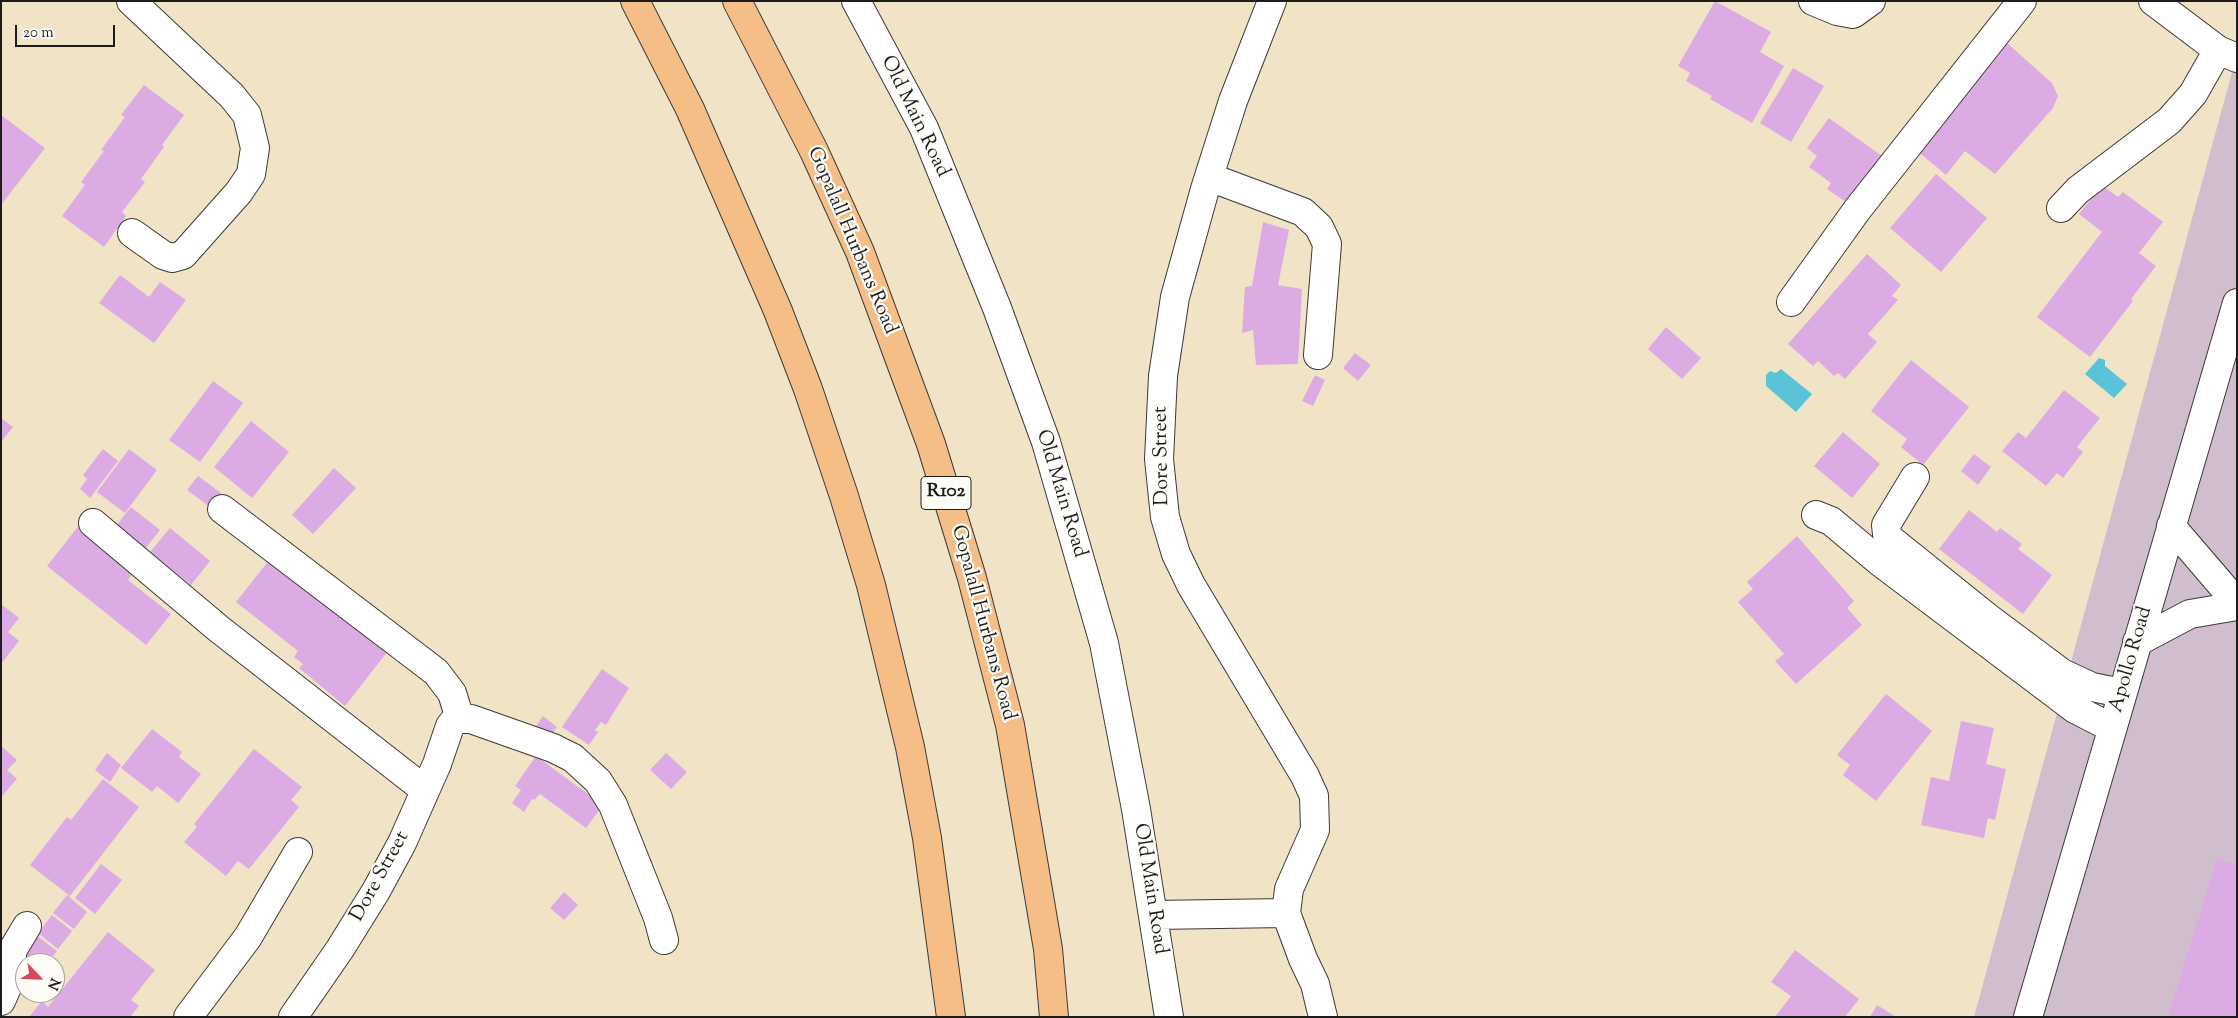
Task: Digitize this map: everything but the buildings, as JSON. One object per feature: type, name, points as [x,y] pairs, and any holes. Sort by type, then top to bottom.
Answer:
[{"type":"main road","points":[[635,1],[690,109],[778,311],[808,389],[844,496],[871,585],[910,747],[927,838],[951,1017]]},
{"type":"main road","name":"Gopalall Hurbans Road","points":[[737,1],[814,152],[860,252],[931,444],[972,578],[1010,725],[1048,949],[1054,1017]]},
{"type":"street","points":[[131,1],[232,96],[247,115],[255,148],[251,174],[239,192],[183,254],[172,258],[163,255],[132,233]]},
{"type":"street","name":"Old Main Road","points":[[856,1],[924,128],[997,308],[1046,442],[1104,643],[1136,809],[1169,1017]]},
{"type":"street","name":"Dore Street","points":[[1272,1],[1233,102],[1209,177],[1175,297],[1163,376],[1159,459],[1165,517],[1176,554],[1191,585],[1305,776],[1314,796],[1316,810],[1315,830],[1289,889],[1286,913]]},
{"type":"street","points":[[1813,1],[1837,11],[1853,14],[1871,1]]},
{"type":"street","points":[[1791,302],[1857,210],[2022,1]]},
{"type":"street","points":[[2061,208],[2078,190],[2169,121],[2227,54],[2154,1]]},
{"type":"street","points":[[1209,177],[1303,212],[1319,227],[1327,244],[1318,355]]},
{"type":"street","name":"Apollo Road","points":[[2028,1017],[2237,303]]},
{"type":"street","points":[[1915,477],[1886,525],[1887,534],[1890,539],[1987,617],[2062,673],[2092,687],[2122,693]]},
{"type":"street","points":[[222,509],[436,672],[452,693],[455,723],[471,719],[553,748],[573,758],[598,781],[613,805],[658,918],[664,940]]},
{"type":"street","points":[[1816,515],[1831,521],[1880,562],[2075,709],[2112,728]]},
{"type":"street","points":[[93,523],[220,629],[426,790]]},
{"type":"street","points":[[2137,642],[2190,614],[2237,604],[2171,526]]},
{"type":"street","name":"Dore Street","points":[[293,1017],[340,949],[376,891],[402,842],[455,723]]},
{"type":"street","points":[[189,1016],[248,937],[298,852]]},
{"type":"street","points":[[1153,915],[1286,913],[1302,959],[1315,984],[1323,1017]]},
{"type":"street","points":[[1,1001],[12,976],[12,951],[27,926]]},
{"type":"shaded area","points":[[2237,54],[2237,1017],[1974,1017]]},
{"type":"water","points":[[2099,358],[2105,360],[2105,366],[2127,384],[2114,398],[2085,374]]},
{"type":"water","points":[[1781,369],[1812,394],[1796,412],[1766,386],[1766,375],[1770,371],[1776,373]]}]
